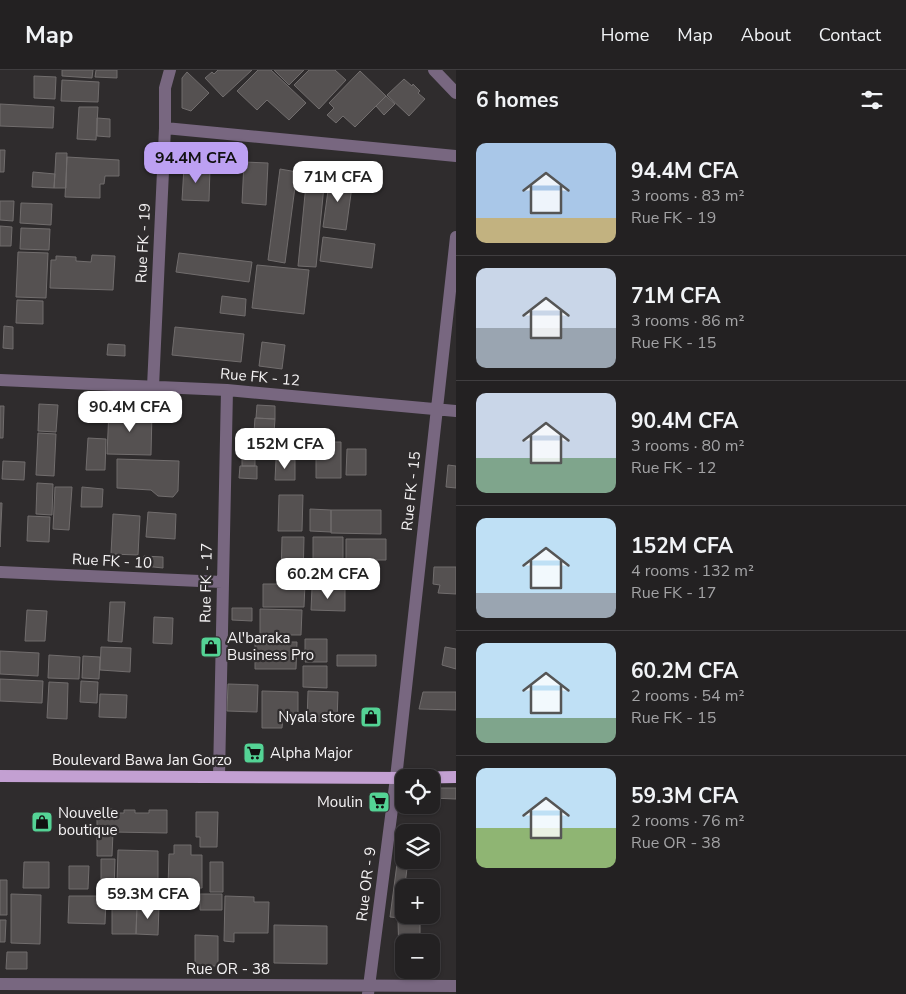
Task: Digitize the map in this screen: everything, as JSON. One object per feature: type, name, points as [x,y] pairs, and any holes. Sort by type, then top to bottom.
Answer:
[{"type":"main road","name":"Boulevard Bawa Jan Gorzo","points":[[0,776],[395,778]]},
{"type":"main road","name":"Boulevard Bawa Jan Gorzo","points":[[440,777],[456,777]]},
{"type":"street","name":"Rue FK - 19","points":[[153,387],[165,128],[165,88],[170,70]]},
{"type":"street","points":[[434,70],[456,93]]},
{"type":"street","points":[[165,128],[456,156]]},
{"type":"street","name":"Rue FK - 15","points":[[402,769],[456,237]]},
{"type":"street","name":"Rue FK - 12","points":[[0,380],[226,390],[456,411]]},
{"type":"street","name":"Rue FK - 17","points":[[219,776],[226,390]]},
{"type":"street","name":"Rue FK - 10","points":[[0,572],[222,582]]},
{"type":"street","name":"Rue OR - 9","points":[[368,990],[395,814]]},
{"type":"street","name":"Rue OR - 38","points":[[0,984],[368,990],[456,986]]},
{"type":"building","points":[[62,70],[93,70],[92,78],[62,76]]},
{"type":"building","points":[[96,70],[117,70],[117,78],[95,77]]},
{"type":"building","points":[[218,70],[252,70],[223,97],[205,78]]},
{"type":"building","points":[[258,70],[271,70],[306,103],[289,120],[267,100],[257,110],[237,91]]},
{"type":"building","points":[[274,70],[304,70],[289,85]]},
{"type":"building","points":[[309,70],[335,70],[346,80],[319,109],[294,85]]},
{"type":"building","points":[[360,71],[386,96],[355,127],[343,116],[336,123],[327,115],[334,108],[329,103]]},
{"type":"building","points":[[187,72],[209,93],[191,111],[182,108],[182,78]]},
{"type":"building","points":[[34,76],[56,77],[55,99],[34,98]]},
{"type":"building","points":[[404,79],[412,86],[413,84],[420,91],[418,93],[425,99],[409,116],[387,95]]},
{"type":"building","points":[[62,80],[99,82],[98,102],[61,101]]},
{"type":"building","points":[[386,96],[395,104],[384,115],[376,106]]},
{"type":"building","points":[[0,104],[54,107],[53,128],[0,126]]},
{"type":"building","points":[[79,107],[98,107],[96,140],[77,139]]},
{"type":"building","points":[[97,118],[110,119],[110,137],[97,136]]},
{"type":"building","points":[[0,150],[5,150],[4,172],[0,172]]},
{"type":"building","points":[[56,153],[67,153],[66,188],[54,188]]},
{"type":"building","points":[[67,157],[119,160],[119,176],[105,176],[104,184],[100,184],[100,198],[65,197]]},
{"type":"building","points":[[244,162],[268,163],[266,205],[242,203]]},
{"type":"building","points":[[184,167],[210,168],[209,201],[182,200]]},
{"type":"building","points":[[280,169],[297,172],[285,263],[268,260]]},
{"type":"building","points":[[33,172],[55,174],[54,188],[32,187]]},
{"type":"building","points":[[307,174],[325,176],[316,267],[298,266]]},
{"type":"building","points":[[330,176],[353,179],[346,230],[323,227]]},
{"type":"building","points":[[0,201],[14,201],[13,221],[0,220]]},
{"type":"building","points":[[21,203],[52,204],[51,225],[20,223]]},
{"type":"building","points":[[0,226],[12,227],[11,246],[0,246]]},
{"type":"building","points":[[21,228],[50,229],[49,250],[20,249]]},
{"type":"building","points":[[323,237],[375,244],[372,268],[320,261]]},
{"type":"building","points":[[18,252],[48,253],[46,298],[16,297]]},
{"type":"building","points":[[179,253],[252,262],[249,282],[176,272]]},
{"type":"building","points":[[92,255],[115,256],[113,290],[50,288],[51,260],[56,260],[56,256],[76,257],[76,261],[91,262]]},
{"type":"building","points":[[257,265],[309,270],[304,314],[252,308]]},
{"type":"building","points":[[222,296],[246,299],[245,316],[220,313]]},
{"type":"building","points":[[17,300],[43,301],[43,324],[16,323]]},
{"type":"building","points":[[4,326],[13,327],[13,349],[3,348]]},
{"type":"building","points":[[175,327],[244,334],[241,362],[172,355]]},
{"type":"building","points":[[262,342],[285,345],[282,369],[259,366]]},
{"type":"building","points":[[108,344],[125,345],[125,356],[107,355]]},
{"type":"building","points":[[39,404],[58,405],[56,432],[38,431]]},
{"type":"building","points":[[257,405],[275,406],[275,419],[256,418]]},
{"type":"building","points":[[0,406],[4,406],[3,438],[0,438]]},
{"type":"building","points":[[109,410],[152,412],[151,455],[107,454]]},
{"type":"building","points":[[255,418],[275,419],[274,433],[254,432]]},
{"type":"building","points":[[38,433],[56,434],[54,476],[36,475]]},
{"type":"building","points":[[88,438],[106,439],[105,470],[86,470]]},
{"type":"building","points":[[277,438],[296,439],[295,458],[277,458]]},
{"type":"building","points":[[316,442],[341,442],[341,478],[316,478]]},
{"type":"building","points":[[347,449],[366,449],[366,475],[346,475]]},
{"type":"building","points":[[242,451],[255,452],[255,466],[242,466]]},
{"type":"building","points":[[117,459],[179,461],[178,491],[173,497],[158,496],[151,490],[117,488]]},
{"type":"building","points":[[276,460],[295,460],[295,480],[275,480]]},
{"type":"building","points":[[3,461],[25,462],[24,480],[2,479]]},
{"type":"building","points":[[448,465],[456,466],[456,488],[446,487]]},
{"type":"building","points":[[240,466],[257,466],[257,479],[239,478]]},
{"type":"building","points":[[37,483],[53,484],[52,515],[36,514]]},
{"type":"building","points":[[55,487],[72,487],[69,530],[53,529]]},
{"type":"building","points":[[82,487],[103,489],[102,507],[81,507]]},
{"type":"building","points":[[279,495],[303,495],[302,531],[278,531]]},
{"type":"building","points":[[0,503],[2,503],[0,547]]},
{"type":"building","points":[[310,509],[331,510],[331,532],[310,531]]},
{"type":"building","points":[[331,510],[381,510],[381,534],[331,533]]},
{"type":"building","points":[[148,512],[176,514],[175,539],[146,537]]},
{"type":"building","points":[[113,514],[140,516],[138,555],[111,554]]},
{"type":"building","points":[[28,516],[50,517],[49,542],[27,541]]},
{"type":"building","points":[[282,537],[304,537],[303,581],[281,581]]},
{"type":"building","points":[[313,537],[343,537],[343,560],[313,559]]},
{"type":"building","points":[[346,539],[386,539],[386,560],[346,560]]},
{"type":"building","points":[[144,556],[163,557],[163,568],[144,566]]},
{"type":"building","points":[[434,567],[456,567],[456,594],[438,593],[440,585],[433,584]]},
{"type":"building","points":[[263,584],[305,584],[304,607],[263,607]]},
{"type":"building","points":[[312,588],[345,589],[345,611],[311,610]]},
{"type":"building","points":[[110,602],[125,602],[122,642],[108,641]]},
{"type":"building","points":[[232,608],[252,608],[252,621],[232,620]]},
{"type":"building","points":[[260,609],[302,610],[301,635],[260,635]]},
{"type":"building","points":[[27,610],[47,611],[45,641],[25,641]]},
{"type":"building","points":[[154,617],[173,618],[172,644],[153,643]]},
{"type":"building","points":[[305,639],[327,639],[327,662],[305,662]]},
{"type":"building","points":[[255,642],[297,642],[296,669],[255,669]]},
{"type":"building","points":[[101,647],[131,648],[130,672],[100,670]]},
{"type":"building","points":[[445,647],[456,649],[456,669],[442,665]]},
{"type":"building","points":[[0,651],[39,653],[38,676],[0,674]]},
{"type":"building","points":[[49,655],[80,657],[79,679],[48,678]]},
{"type":"building","points":[[337,655],[376,655],[376,666],[337,666]]},
{"type":"building","points":[[83,656],[100,657],[99,679],[82,678]]},
{"type":"building","points":[[303,666],[327,666],[327,688],[303,687]]},
{"type":"building","points":[[0,679],[43,681],[42,703],[0,701]]},
{"type":"building","points":[[81,681],[98,682],[97,703],[80,702]]},
{"type":"building","points":[[49,682],[68,683],[67,719],[47,718]]},
{"type":"building","points":[[228,684],[258,685],[257,712],[227,711]]},
{"type":"building","points":[[262,691],[298,692],[298,716],[283,716],[282,728],[262,728]]},
{"type":"building","points":[[308,691],[338,692],[337,722],[307,721]]},
{"type":"building","points":[[423,692],[456,692],[456,710],[419,709]]},
{"type":"building","points":[[100,694],[127,695],[126,718],[99,717]]},
{"type":"building","points":[[440,788],[456,788],[456,799],[440,798]]},
{"type":"building","points":[[97,809],[113,809],[113,813],[124,813],[124,810],[135,810],[135,813],[149,813],[149,810],[167,810],[167,833],[113,832],[112,856],[97,856]]},
{"type":"building","points":[[196,812],[218,812],[217,847],[200,847],[200,837],[196,837]]},
{"type":"building","points":[[174,845],[191,845],[191,855],[202,855],[202,888],[168,887],[169,854],[174,854]]},
{"type":"building","points":[[118,850],[158,851],[158,884],[117,883]]},
{"type":"building","points":[[101,859],[115,859],[114,892],[101,892]]},
{"type":"building","points":[[24,862],[49,862],[49,888],[23,888]]},
{"type":"building","points":[[210,862],[223,862],[223,892],[210,892]]},
{"type":"building","points":[[69,866],[89,866],[88,889],[69,889]]},
{"type":"building","points":[[396,869],[407,869],[406,879],[395,879]]},
{"type":"building","points":[[395,879],[395,917],[390,917]]},
{"type":"building","points":[[0,880],[7,880],[7,915],[0,915]]},
{"type":"building","points":[[11,894],[41,895],[40,944],[11,943]]},
{"type":"building","points":[[200,894],[222,894],[222,910],[200,910]]},
{"type":"building","points":[[69,896],[106,896],[105,924],[68,923]]},
{"type":"building","points":[[225,896],[254,897],[254,902],[269,902],[268,933],[234,933],[234,942],[224,941]]},
{"type":"building","points":[[112,903],[137,904],[136,934],[112,934]]},
{"type":"building","points":[[137,906],[159,906],[158,935],[136,934]]},
{"type":"building","points":[[0,920],[6,920],[5,942],[0,942]]},
{"type":"building","points":[[398,924],[420,924],[420,934],[398,934]]},
{"type":"building","points":[[274,925],[327,926],[327,964],[274,963]]},
{"type":"building","points":[[195,935],[218,936],[218,966],[195,966]]},
{"type":"building","points":[[7,952],[27,952],[27,969],[6,969]]},
{"type":"place","name":"Al'baraka Business Pro","points":[[211,647]]},
{"type":"place","name":"Nyala store","points":[[371,717]]},
{"type":"place","name":"Alpha Major","points":[[254,753]]},
{"type":"place","name":"Moulin","points":[[379,802]]},
{"type":"place","name":"Nouvelle boutique","points":[[42,822]]}]
